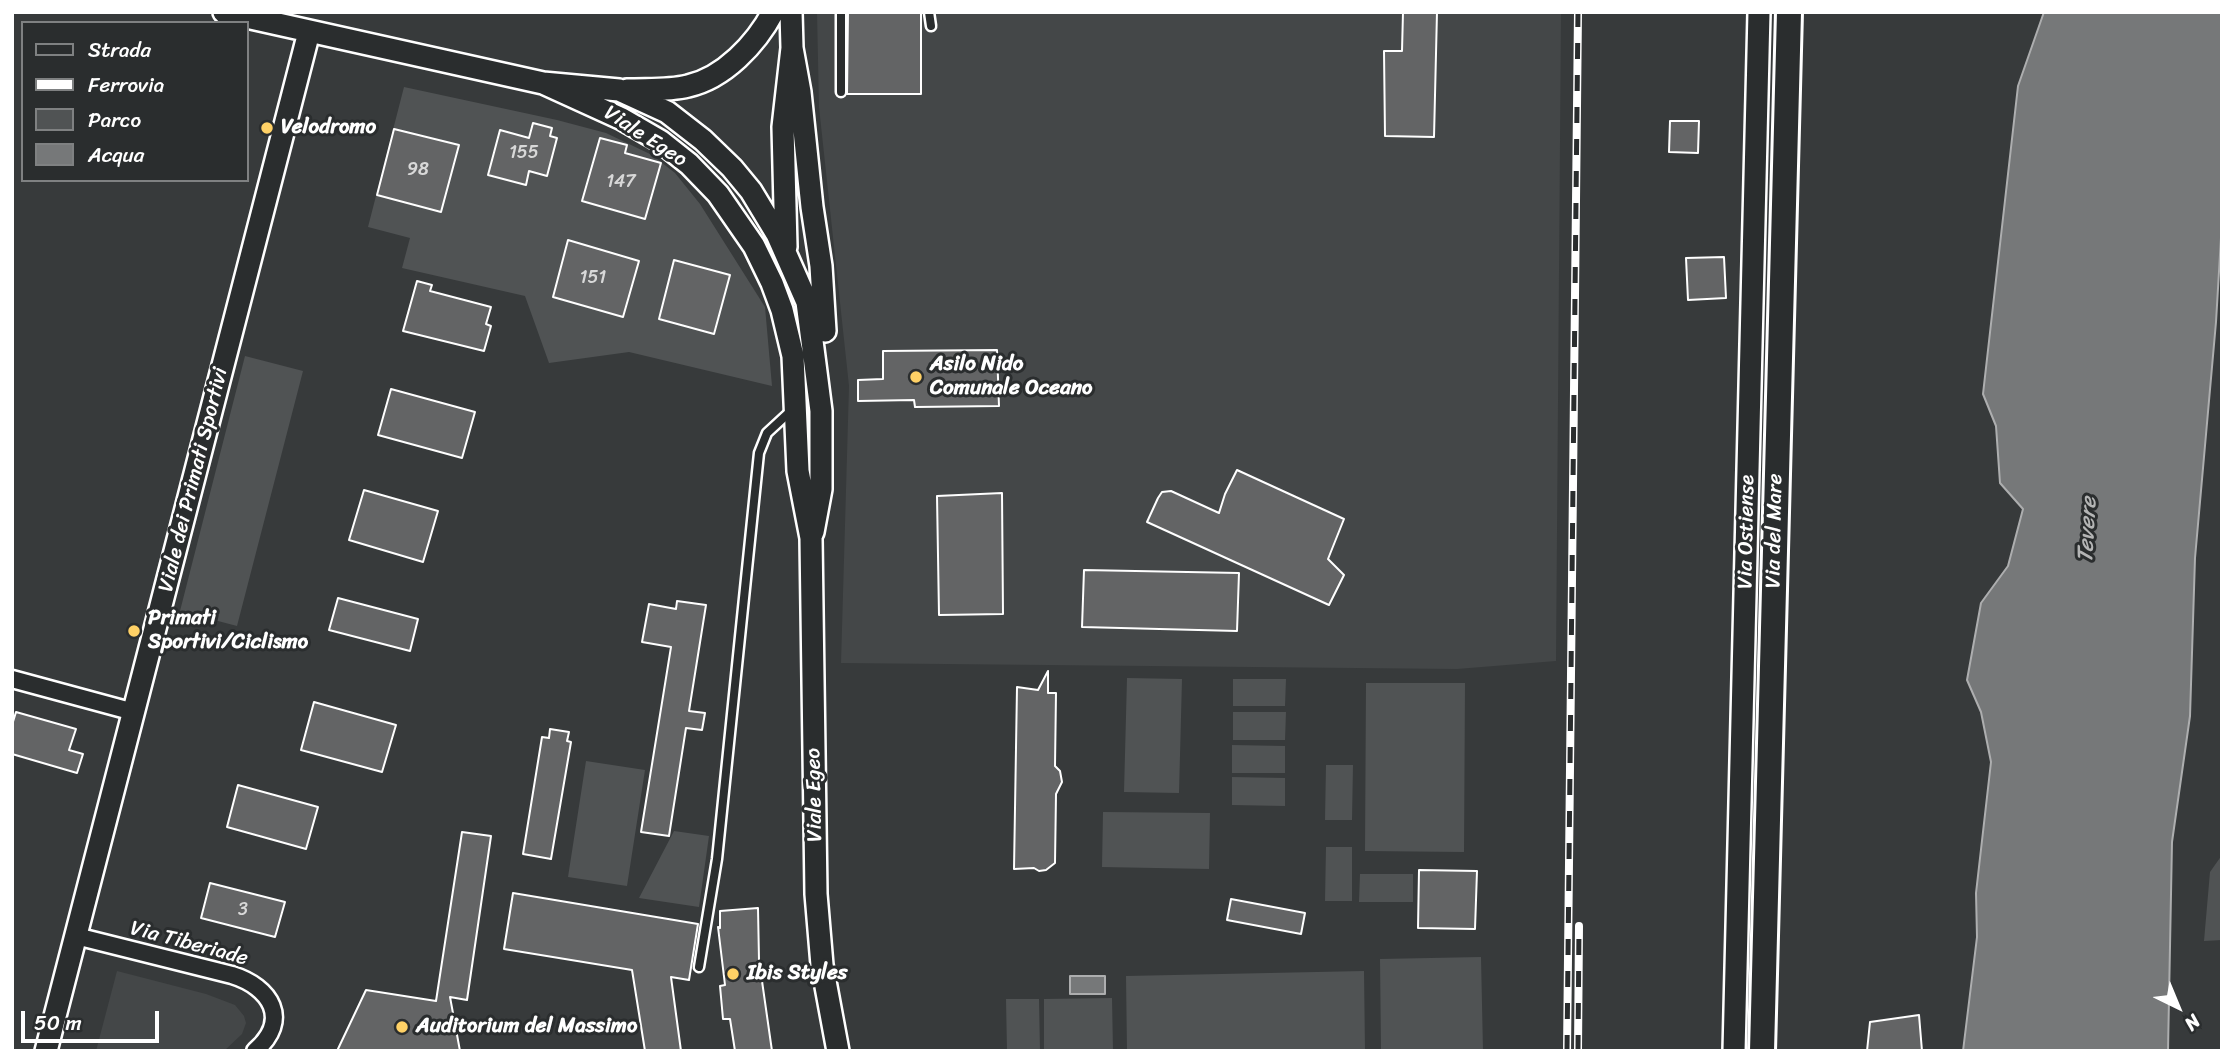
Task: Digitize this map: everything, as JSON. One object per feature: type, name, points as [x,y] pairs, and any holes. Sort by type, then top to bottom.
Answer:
[{"type":"main road","name":"Viale Egeo","points":[[224,12],[543,83],[619,90],[667,112],[718,153],[751,191],[786,252],[802,285],[810,310],[816,376],[821,398],[821,489],[811,538]]},
{"type":"main road","points":[[619,90],[675,88],[703,81],[727,66],[750,46],[773,12]]},
{"type":"main road","points":[[786,252],[783,127],[792,48],[791,12]]},
{"type":"main road","name":"Via Ostiense","points":[[1734,1051],[1759,12]]},
{"type":"main road","name":"Via del Mare","points":[[1762,1051],[1789,12]]},
{"type":"main road","name":"Viale dei Primati Sportivi","points":[[46,1051],[309,32]]},
{"type":"main road","points":[[792,48],[803,108],[812,207],[821,266],[825,370],[821,398]]},
{"type":"main road","name":"Viale Egeo","points":[[543,83],[610,112],[680,156],[718,194],[754,246],[772,283],[786,322],[793,356],[798,471],[811,538],[816,894],[822,965],[838,1051]]},
{"type":"main road","points":[[754,246],[774,252],[793,249],[803,238],[812,207]]},
{"type":"main road","name":"Viale Egeo","points":[[786,252],[786,322]]},
{"type":"street","points":[[12,680],[134,712]]},
{"type":"street","name":"Via Tiberiade","points":[[76,936],[248,980],[266,996],[275,1016],[275,1025],[270,1036],[255,1051]]},
{"type":"lane","points":[[841,12],[841,92]]},
{"type":"lane","points":[[929,12],[931,26]]},
{"type":"lane","points":[[699,967],[718,859],[759,453],[767,433],[796,406]]},
{"type":"shaded area","points":[[817,12],[1561,12],[1556,661],[1457,669],[841,663],[849,386],[819,107]]},
{"type":"shaded area","points":[[117,971],[206,994],[235,1005],[246,1023],[242,1034],[224,1051],[96,1051]]},
{"type":"green space","points":[[404,87],[606,133],[652,155],[675,173],[700,204],[765,307],[772,386],[629,352],[549,363],[525,296],[402,268],[410,238],[368,227]],"holes":[[[674,260],[730,275],[715,333],[659,319]]]},
{"type":"green space","points":[[245,356],[303,371],[237,626],[180,611]]},
{"type":"green space","points":[[1127,678],[1182,679],[1179,793],[1124,792]]},
{"type":"green space","points":[[1233,679],[1286,679],[1285,706],[1233,706]]},
{"type":"green space","points":[[1366,683],[1465,683],[1464,852],[1365,851]]},
{"type":"green space","points":[[1233,712],[1286,712],[1285,740],[1233,740]]},
{"type":"green space","points":[[1232,745],[1285,746],[1285,773],[1232,773]]},
{"type":"green space","points":[[586,761],[645,770],[627,886],[568,877]]},
{"type":"green space","points":[[1326,765],[1353,765],[1352,820],[1325,820]]},
{"type":"green space","points":[[1232,777],[1285,778],[1285,806],[1232,805]]},
{"type":"green space","points":[[1103,812],[1210,813],[1209,869],[1102,867]]},
{"type":"green space","points":[[674,831],[709,836],[699,907],[639,898]]},
{"type":"green space","points":[[1326,847],[1352,847],[1352,901],[1325,901]]},
{"type":"green space","points":[[2222,855],[2222,940],[2204,941],[2210,872]]},
{"type":"green space","points":[[1360,874],[1413,874],[1413,902],[1359,902]]},
{"type":"green space","points":[[1481,957],[1483,1051],[1381,1051],[1380,959]]},
{"type":"green space","points":[[1364,971],[1365,1051],[1127,1051],[1126,976]]},
{"type":"green space","points":[[1112,998],[1113,1051],[1044,1051],[1044,999]]},
{"type":"green space","points":[[1006,999],[1039,999],[1040,1051],[1007,1051]]},
{"type":"water","name":"Tevere","points":[[2044,12],[2222,12],[2222,221],[2195,558],[2190,716],[2172,842],[2168,1051],[1963,1051],[1977,937],[1976,893],[1991,762],[1981,712],[1967,680],[1981,603],[2008,566],[2023,509],[2000,483],[1996,426],[1983,394],[2018,86]]},
{"type":"water","points":[[1070,976],[1105,976],[1105,994],[1070,994]]},
{"type":"building","points":[[848,12],[921,12],[921,94],[847,94]]},
{"type":"building","points":[[1403,12],[1437,12],[1434,137],[1385,136],[1384,51],[1402,51]]},
{"type":"building","points":[[1670,121],[1699,121],[1698,153],[1669,152]]},
{"type":"building","points":[[533,123],[552,128],[550,136],[557,138],[547,176],[529,171],[526,185],[488,175],[500,130],[529,138]]},
{"type":"building","points":[[394,129],[459,145],[441,212],[377,195]]},
{"type":"building","points":[[600,138],[627,145],[625,153],[661,163],[645,219],[582,201]]},
{"type":"building","points":[[568,240],[639,261],[623,317],[553,297]]},
{"type":"building","points":[[1724,257],[1726,298],[1688,300],[1686,258]]},
{"type":"building","points":[[674,260],[730,275],[714,334],[659,319]]},
{"type":"building","points":[[417,281],[432,285],[430,291],[491,307],[486,324],[491,326],[484,351],[403,331]]},
{"type":"building","name":"Asilo Nido Comunale Oceano","points":[[997,350],[999,406],[915,407],[914,400],[858,401],[858,380],[883,379],[883,351]]},
{"type":"building","points":[[391,389],[475,412],[462,458],[378,435]]},
{"type":"building","points":[[1237,470],[1344,519],[1328,559],[1344,575],[1329,605],[1147,522],[1162,492],[1171,491],[1219,513]]},
{"type":"building","points":[[364,490],[438,511],[423,562],[349,540]]},
{"type":"building","points":[[1002,493],[1003,614],[939,615],[937,496]]},
{"type":"building","points":[[1084,570],[1239,573],[1237,631],[1082,627]]},
{"type":"building","points":[[338,598],[418,619],[410,651],[329,630]]},
{"type":"building","points":[[677,601],[706,605],[689,711],[705,713],[702,730],[686,728],[669,836],[641,832],[671,647],[642,642],[649,604],[676,609]]},
{"type":"building","points":[[1048,671],[1048,693],[1056,693],[1055,766],[1060,771],[1062,782],[1056,794],[1055,863],[1046,870],[1014,869],[1017,687],[1038,690]]},
{"type":"building","points":[[314,702],[396,725],[382,772],[301,750]]},
{"type":"building","points":[[16,712],[76,729],[69,750],[83,754],[77,773],[12,754],[12,725]]},
{"type":"building","points":[[550,729],[569,732],[567,741],[571,742],[551,859],[523,854],[542,737],[549,738]]},
{"type":"building","points":[[238,785],[318,807],[306,849],[227,827]]},
{"type":"building","points":[[462,832],[491,836],[467,1000],[450,997],[460,1051],[337,1051],[366,990],[436,1001]]},
{"type":"building","points":[[1419,870],[1477,871],[1475,929],[1418,928]]},
{"type":"building","points":[[210,883],[285,902],[275,937],[201,918]]},
{"type":"building","points":[[513,893],[698,924],[689,980],[671,977],[681,1051],[645,1051],[632,970],[504,949]]},
{"type":"building","points":[[1231,899],[1305,913],[1301,934],[1227,920]]},
{"type":"building","points":[[758,908],[759,960],[772,1051],[735,1051],[730,1019],[723,1019],[720,986],[725,985],[718,927],[720,928],[720,911]]},
{"type":"building","points":[[1919,1015],[1922,1051],[1867,1051],[1870,1022]]},
{"type":"railway","points":[[1567,1051],[1578,12]]},
{"type":"railway","points":[[1578,1051],[1579,926]]},
{"type":"place","name":"Velodromo","points":[[267,128]]},
{"type":"place","name":"Asilo Nido Comunale Oceano","points":[[916,377]]},
{"type":"place","name":"Primati Sportivi/Ciclismo","points":[[134,631]]},
{"type":"place","name":"Ibis Styles","points":[[733,974]]},
{"type":"place","name":"Auditorium del Massimo","points":[[402,1027]]}]
